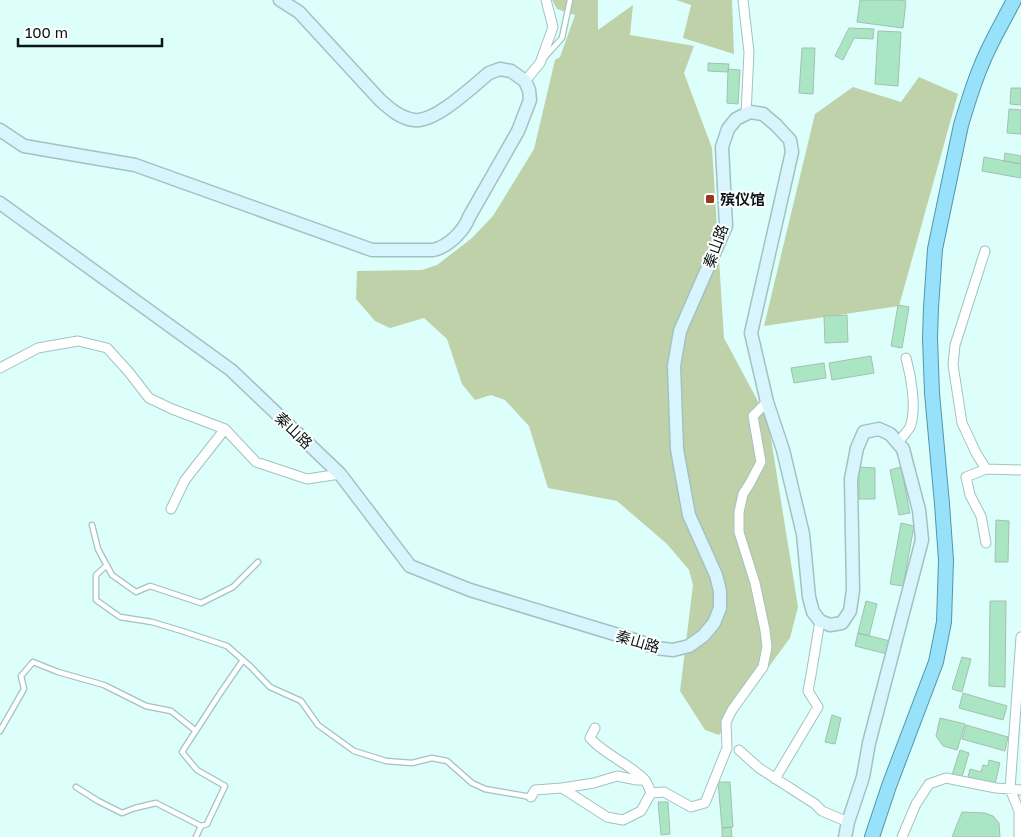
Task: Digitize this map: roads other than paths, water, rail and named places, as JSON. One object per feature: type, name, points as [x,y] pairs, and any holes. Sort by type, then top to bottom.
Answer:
[{"type":"highway","points":[[872,837],[889,786],[936,662],[944,622],[946,560],[931,365],[931,308],[935,249],[966,105],[987,52],[1014,0]]},
{"type":"highway","points":[[881,837],[944,664],[952,623],[954,560],[939,365],[939,308],[943,250],[967,137],[981,89],[995,56],[1021,6]]},
{"type":"main road","points":[[0,130],[24,146],[135,165],[372,250],[439,249],[452,240],[467,223],[518,131],[530,100],[529,90],[525,81],[512,71],[494,70],[460,96],[456,102],[442,111],[426,118],[415,120],[404,118],[380,100],[299,12],[280,0]]},
{"type":"main road","points":[[746,114],[750,112],[763,114],[790,140],[792,152],[751,332],[767,402],[783,450],[803,534],[809,597],[813,612],[820,621],[830,625],[842,623],[850,611],[853,590],[850,479],[857,448],[864,432],[878,429],[890,434],[903,449],[919,510],[922,540],[869,742],[863,777],[845,837]]},
{"type":"main road","name":"秦山路","points":[[0,203],[231,370],[340,474],[410,566],[470,590],[656,648],[673,650],[689,646],[703,636],[714,624],[720,608],[720,591],[716,575],[689,515],[677,450],[674,366],[680,331],[726,226],[722,147],[728,129],[736,119],[746,114]]},
{"type":"street","points":[[525,81],[540,63],[553,26],[546,0]]},
{"type":"street","points":[[743,0],[750,52],[746,114]]},
{"type":"street","points":[[985,251],[955,344],[952,365],[962,423],[986,469]]},
{"type":"street","points":[[0,368],[38,348],[78,341],[107,348],[149,398],[172,410],[225,429],[256,462],[307,479],[340,474]]},
{"type":"street","points":[[898,443],[910,427],[913,409],[910,375],[906,358]]},
{"type":"street","points":[[651,793],[664,792],[691,807],[705,802],[727,748],[726,722],[732,710],[763,667],[767,647],[765,630],[755,583],[739,532],[739,512],[743,494],[761,462],[753,416],[767,402]]},
{"type":"street","points":[[171,509],[185,480],[225,429]]},
{"type":"street","points":[[986,543],[981,516],[970,495],[966,477],[986,469],[1021,470]]},
{"type":"street","points":[[775,778],[818,707],[808,691],[820,621]]},
{"type":"street","points":[[1019,837],[1018,811],[1010,790],[1021,637]]},
{"type":"street","points":[[595,728],[590,738],[596,745],[645,780],[651,793]]},
{"type":"street","points":[[739,750],[759,768],[822,810],[848,822]]},
{"type":"street","points":[[531,797],[536,790],[594,783],[617,776],[645,780]]},
{"type":"street","points":[[902,837],[916,804],[929,784],[946,778],[1010,790],[1021,790]]},
{"type":"street","points":[[562,788],[607,817],[622,820],[641,811],[651,793]]},
{"type":"lane","points":[[540,63],[562,38],[570,0]]},
{"type":"lane","points":[[92,525],[98,549],[112,575],[136,592],[150,586],[201,602],[233,586],[258,562]]},
{"type":"lane","points":[[107,565],[96,575],[96,600],[120,617],[152,622],[182,630],[227,646],[270,687],[301,701],[318,725],[354,750],[386,761],[412,763],[432,758],[447,761],[472,783],[485,789],[531,797]]},
{"type":"lane","points":[[76,787],[98,801],[122,812],[156,803],[201,826],[207,824],[225,786],[197,770],[182,752],[243,660]]},
{"type":"lane","points":[[0,731],[24,689],[21,676],[33,662],[58,672],[104,685],[146,706],[171,711],[196,731]]},
{"type":"lane","points":[[196,837],[201,826]]},
{"type":"place","name":"殡仪馆","points":[[710,199]]}]
